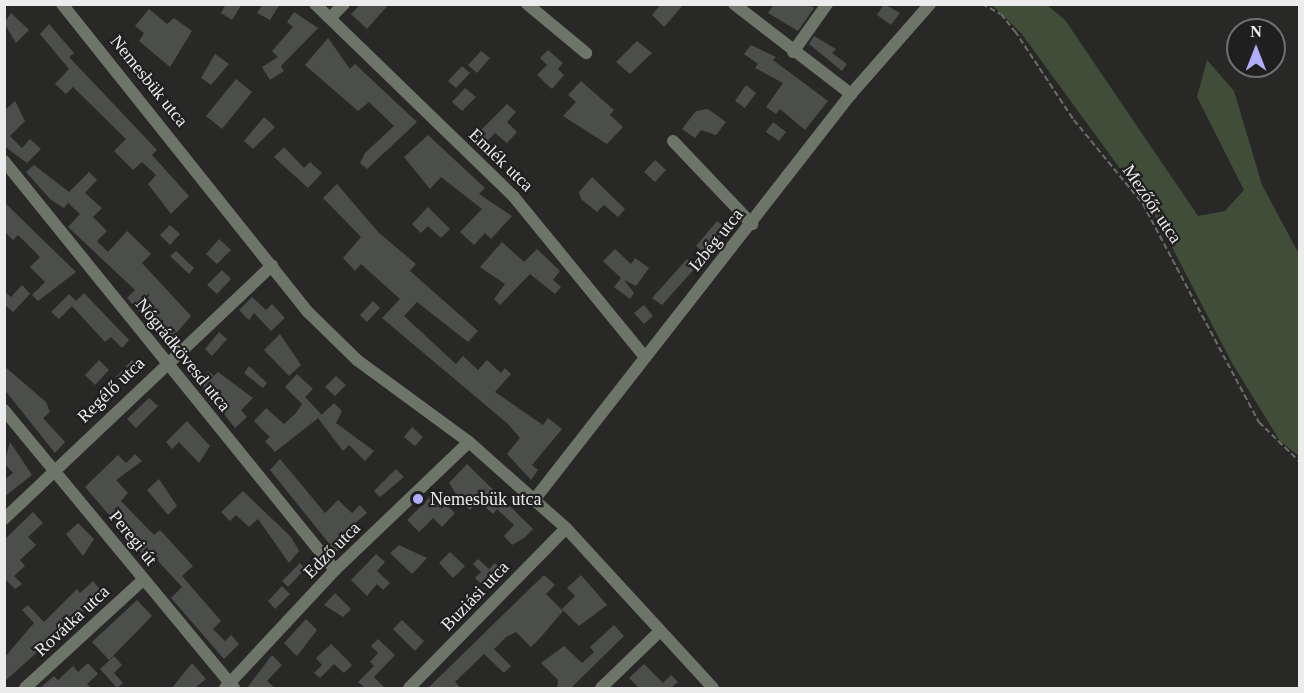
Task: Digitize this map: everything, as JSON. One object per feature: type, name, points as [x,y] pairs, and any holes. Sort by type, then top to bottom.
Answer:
[{"type":"street","name":"Nemesbük utca","points":[[62,4],[272,266],[357,360],[469,442],[566,528],[713,688]]},
{"type":"street","name":"Emlék utca","points":[[315,4],[331,17],[514,197],[645,357]]},
{"type":"street","points":[[331,17],[344,4]]},
{"type":"street","points":[[527,4],[585,53]]},
{"type":"street","points":[[734,4],[793,52],[852,94]]},
{"type":"street","points":[[793,52],[827,4]]},
{"type":"street","name":"Izbég utca","points":[[534,500],[852,94],[930,4]]},
{"type":"street","points":[[673,141],[752,224]]},
{"type":"street","name":"Nógrádkövesd utca","points":[[4,161],[165,363],[335,570]]},
{"type":"street","name":"Regélő utca","points":[[4,519],[165,363],[272,266]]},
{"type":"street","name":"Peregi út","points":[[4,410],[230,687]]},
{"type":"street","name":"Edző utca","points":[[230,687],[335,570],[469,442]]},
{"type":"street","name":"Buziási utca","points":[[408,688],[566,528]]},
{"type":"street","name":"Rovátka utca","points":[[25,688],[143,580]]},
{"type":"street","points":[[601,688],[660,631]]},
{"type":"path","name":"Mezőőr utca","points":[[982,4],[1001,14],[1015,31],[1074,120],[1143,204],[1259,422],[1299,462]]},
{"type":"green space","points":[[992,5],[1047,5],[1065,20],[1198,216],[1225,211],[1244,190],[1197,97],[1207,60],[1234,91],[1262,185],[1299,254],[1299,456],[1280,441],[1232,363],[1159,222],[1021,33]]},
{"type":"building","points":[[226,4],[242,4],[232,20],[221,13]]},
{"type":"building","points":[[263,4],[280,4],[270,20],[257,13]]},
{"type":"building","points":[[361,4],[389,4],[367,29],[351,14]]},
{"type":"building","points":[[661,4],[684,4],[664,27],[652,15]]},
{"type":"building","points":[[774,4],[808,4],[814,8],[798,31],[768,13]]},
{"type":"building","points":[[884,4],[900,13],[891,25],[877,15]]},
{"type":"building","points":[[149,9],[167,24],[174,18],[192,31],[170,67],[139,41],[144,33],[135,26]]},
{"type":"building","points":[[294,12],[318,28],[281,66],[284,71],[270,80],[262,67],[278,57],[272,51],[293,27],[287,22]]},
{"type":"building","points":[[11,13],[29,30],[16,43],[4,23]]},
{"type":"building","points":[[49,24],[74,53],[69,57],[157,150],[152,155],[189,196],[171,214],[148,184],[156,175],[142,162],[133,170],[114,151],[126,139],[73,87],[66,94],[55,84],[69,69],[40,34]]},
{"type":"building","points":[[814,36],[836,49],[832,53],[847,64],[842,71],[809,44]]},
{"type":"building","points":[[328,38],[350,69],[355,64],[417,122],[367,169],[360,163],[365,153],[394,126],[369,102],[358,111],[305,65]]},
{"type":"building","points":[[637,41],[652,53],[630,74],[616,62]]},
{"type":"building","points":[[751,45],[776,57],[773,60],[828,101],[805,130],[780,109],[776,114],[766,107],[783,83],[755,68],[758,64],[744,54]]},
{"type":"building","points":[[548,50],[563,63],[558,69],[564,75],[552,89],[537,75],[547,65],[540,58]]},
{"type":"building","points":[[481,51],[490,58],[477,73],[468,65]]},
{"type":"building","points":[[215,54],[229,64],[211,85],[201,78]]},
{"type":"building","points":[[462,66],[470,73],[456,88],[448,81]]},
{"type":"building","points":[[236,79],[252,92],[222,129],[206,116]]},
{"type":"building","points":[[581,81],[614,110],[610,115],[623,127],[607,144],[563,116],[576,102],[568,95]]},
{"type":"building","points":[[746,85],[756,93],[745,108],[735,101]]},
{"type":"building","points":[[465,88],[476,97],[462,111],[452,102]]},
{"type":"building","points":[[15,101],[25,121],[10,136],[22,148],[30,139],[41,149],[27,163],[4,146],[4,111]]},
{"type":"building","points":[[507,104],[516,112],[507,122],[517,132],[507,143],[495,133],[486,142],[477,134]]},
{"type":"building","points":[[708,109],[726,122],[716,135],[701,130],[695,138],[682,129],[696,111]]},
{"type":"building","points":[[264,117],[275,127],[253,149],[244,141]]},
{"type":"building","points":[[773,122],[786,132],[779,141],[766,132]]},
{"type":"building","points":[[428,135],[485,188],[479,194],[512,216],[491,239],[485,233],[474,245],[460,232],[482,209],[441,177],[430,189],[404,157]]},
{"type":"building","points":[[284,147],[304,168],[310,162],[322,173],[308,188],[274,157]]},
{"type":"building","points":[[655,160],[666,170],[655,182],[644,172]]},
{"type":"building","points":[[34,165],[69,192],[89,172],[97,180],[85,193],[102,208],[93,217],[107,231],[97,241],[108,252],[127,231],[151,254],[142,263],[191,316],[167,344],[127,298],[135,290],[68,227],[80,214],[68,203],[64,208],[51,200],[26,172]]},
{"type":"building","points":[[592,177],[625,209],[618,217],[604,205],[597,212],[581,199],[579,192]]},
{"type":"building","points":[[337,184],[379,233],[416,264],[410,271],[478,331],[468,342],[417,302],[404,316],[456,364],[463,356],[478,370],[487,360],[501,373],[505,368],[511,374],[495,392],[543,425],[548,418],[562,429],[532,465],[538,470],[531,480],[507,454],[520,438],[508,424],[382,318],[400,299],[361,264],[355,271],[343,258],[361,237],[323,198]]},
{"type":"building","points":[[4,202],[76,272],[38,301],[32,295],[45,282],[30,267],[40,257],[18,235],[13,240],[4,231]]},
{"type":"building","points":[[428,207],[450,229],[441,238],[428,226],[421,233],[412,224]]},
{"type":"building","points":[[717,221],[727,229],[706,254],[696,246]]},
{"type":"building","points":[[170,225],[180,234],[170,245],[160,235]]},
{"type":"building","points":[[219,239],[231,250],[217,264],[206,254]]},
{"type":"building","points":[[502,242],[524,262],[537,249],[560,271],[553,280],[561,287],[555,294],[530,274],[500,305],[494,299],[505,284],[480,267]]},
{"type":"building","points":[[615,249],[631,264],[635,258],[649,268],[636,286],[624,280],[634,293],[630,299],[614,287],[621,278],[603,261]]},
{"type":"building","points":[[176,251],[194,268],[189,274],[170,256]]},
{"type":"building","points":[[687,259],[696,267],[662,305],[652,298]]},
{"type":"building","points":[[222,270],[231,279],[217,294],[207,285]]},
{"type":"building","points":[[22,285],[30,294],[13,312],[4,304],[4,291],[11,297]]},
{"type":"building","points":[[84,293],[129,340],[122,348],[111,337],[105,342],[72,306],[59,319],[51,312],[69,294],[76,301]]},
{"type":"building","points":[[252,297],[266,310],[272,304],[285,318],[271,331],[254,313],[249,320],[239,310]]},
{"type":"building","points":[[373,301],[380,308],[367,322],[360,315]]},
{"type":"building","points":[[644,305],[653,316],[644,324],[634,313]]},
{"type":"building","points":[[219,332],[227,339],[212,356],[205,349]]},
{"type":"building","points":[[280,334],[301,365],[289,376],[264,350]]},
{"type":"building","points":[[99,360],[109,370],[95,385],[85,375]]},
{"type":"building","points":[[132,360],[142,370],[122,383],[116,377]]},
{"type":"building","points":[[4,366],[46,402],[50,412],[43,418],[65,442],[55,453],[4,389]]},
{"type":"building","points":[[249,366],[267,383],[263,388],[244,373]]},
{"type":"building","points":[[208,371],[214,376],[218,372],[253,398],[241,410],[247,417],[235,428],[198,381]]},
{"type":"building","points":[[297,374],[313,389],[305,397],[322,415],[275,452],[265,441],[270,437],[254,421],[266,408],[284,424],[296,413],[302,404],[285,387]]},
{"type":"building","points":[[336,376],[346,385],[335,396],[325,387]]},
{"type":"building","points":[[149,398],[158,406],[136,428],[127,419]]},
{"type":"building","points":[[334,403],[342,411],[336,423],[374,451],[365,461],[349,445],[343,451],[318,418]]},
{"type":"building","points":[[187,421],[210,446],[199,463],[179,442],[172,449],[166,442]]},
{"type":"building","points":[[412,427],[423,437],[415,446],[404,437]]},
{"type":"building","points":[[10,442],[32,475],[4,497],[4,480],[13,473],[4,463]]},
{"type":"building","points":[[135,454],[142,461],[116,480],[128,493],[121,501],[154,535],[160,530],[193,566],[182,576],[221,621],[213,629],[225,641],[231,635],[239,644],[224,659],[171,598],[182,587],[157,560],[152,565],[85,487],[118,455],[126,463]]},
{"type":"building","points":[[280,459],[325,513],[338,500],[352,513],[360,505],[367,513],[348,529],[343,538],[347,542],[336,552],[270,470]]},
{"type":"building","points":[[467,464],[533,529],[524,538],[512,545],[504,536],[514,525],[497,509],[493,514],[479,501],[470,510],[459,499],[449,483]]},
{"type":"building","points":[[396,469],[404,477],[380,497],[374,491]]},
{"type":"building","points":[[159,479],[177,506],[168,515],[147,490]]},
{"type":"building","points":[[243,491],[291,537],[299,551],[289,563],[258,519],[249,527],[236,515],[230,521],[221,512]]},
{"type":"building","points":[[434,493],[455,513],[442,527],[433,518],[419,532],[407,520]]},
{"type":"building","points":[[33,512],[43,523],[28,537],[36,545],[20,560],[25,566],[14,576],[22,584],[15,589],[4,578],[4,540]]},
{"type":"building","points":[[78,523],[94,539],[83,556],[66,534]]},
{"type":"building","points":[[399,545],[427,558],[412,574],[390,553]]},
{"type":"building","points":[[450,552],[465,566],[453,578],[439,563]]},
{"type":"building","points":[[376,554],[385,562],[377,571],[390,583],[383,590],[377,584],[367,596],[351,580]]},
{"type":"building","points":[[478,559],[489,569],[495,563],[503,571],[488,590],[475,578],[481,572],[473,564]]},
{"type":"building","points":[[300,563],[305,569],[288,587],[282,581]]},
{"type":"building","points":[[544,575],[555,585],[546,594],[563,611],[531,647],[516,632],[506,637],[494,649],[511,666],[504,673],[484,654],[455,682],[461,688],[428,688]]},
{"type":"building","points":[[581,575],[607,605],[579,626],[562,609],[575,596],[567,588]]},
{"type":"building","points":[[93,581],[103,593],[4,682],[4,658],[34,623],[22,610],[28,605],[44,622],[77,589],[80,593]]},
{"type":"building","points":[[282,586],[290,594],[275,609],[268,601]]},
{"type":"building","points":[[335,593],[351,609],[343,617],[324,605]]},
{"type":"building","points":[[137,600],[152,616],[109,660],[92,642]]},
{"type":"building","points":[[306,619],[317,630],[297,656],[284,643]]},
{"type":"building","points":[[402,620],[424,641],[415,651],[393,629]]},
{"type":"building","points":[[614,625],[624,636],[571,688],[557,688],[558,680],[541,663],[564,646],[582,663],[594,652],[590,647]]},
{"type":"building","points":[[378,639],[395,655],[374,677],[385,688],[365,688],[358,682],[374,666],[370,662],[378,653],[371,646]]},
{"type":"building","points":[[331,644],[352,665],[344,673],[334,664],[320,678],[314,673],[322,665],[316,658]]},
{"type":"building","points":[[272,655],[282,665],[267,681],[275,688],[247,688]]},
{"type":"building","points":[[114,656],[122,665],[114,673],[123,683],[117,688],[100,669]]},
{"type":"building","points":[[88,663],[98,674],[87,684],[91,688],[40,688],[54,676],[58,680],[73,666],[78,672]]},
{"type":"building","points":[[192,663],[206,679],[195,688],[172,688]]},
{"type":"building","points":[[644,664],[663,683],[671,675],[678,682],[671,688],[639,688],[629,678]]},
{"type":"place","name":"Nemesbük utca","points":[[418,499]]}]
